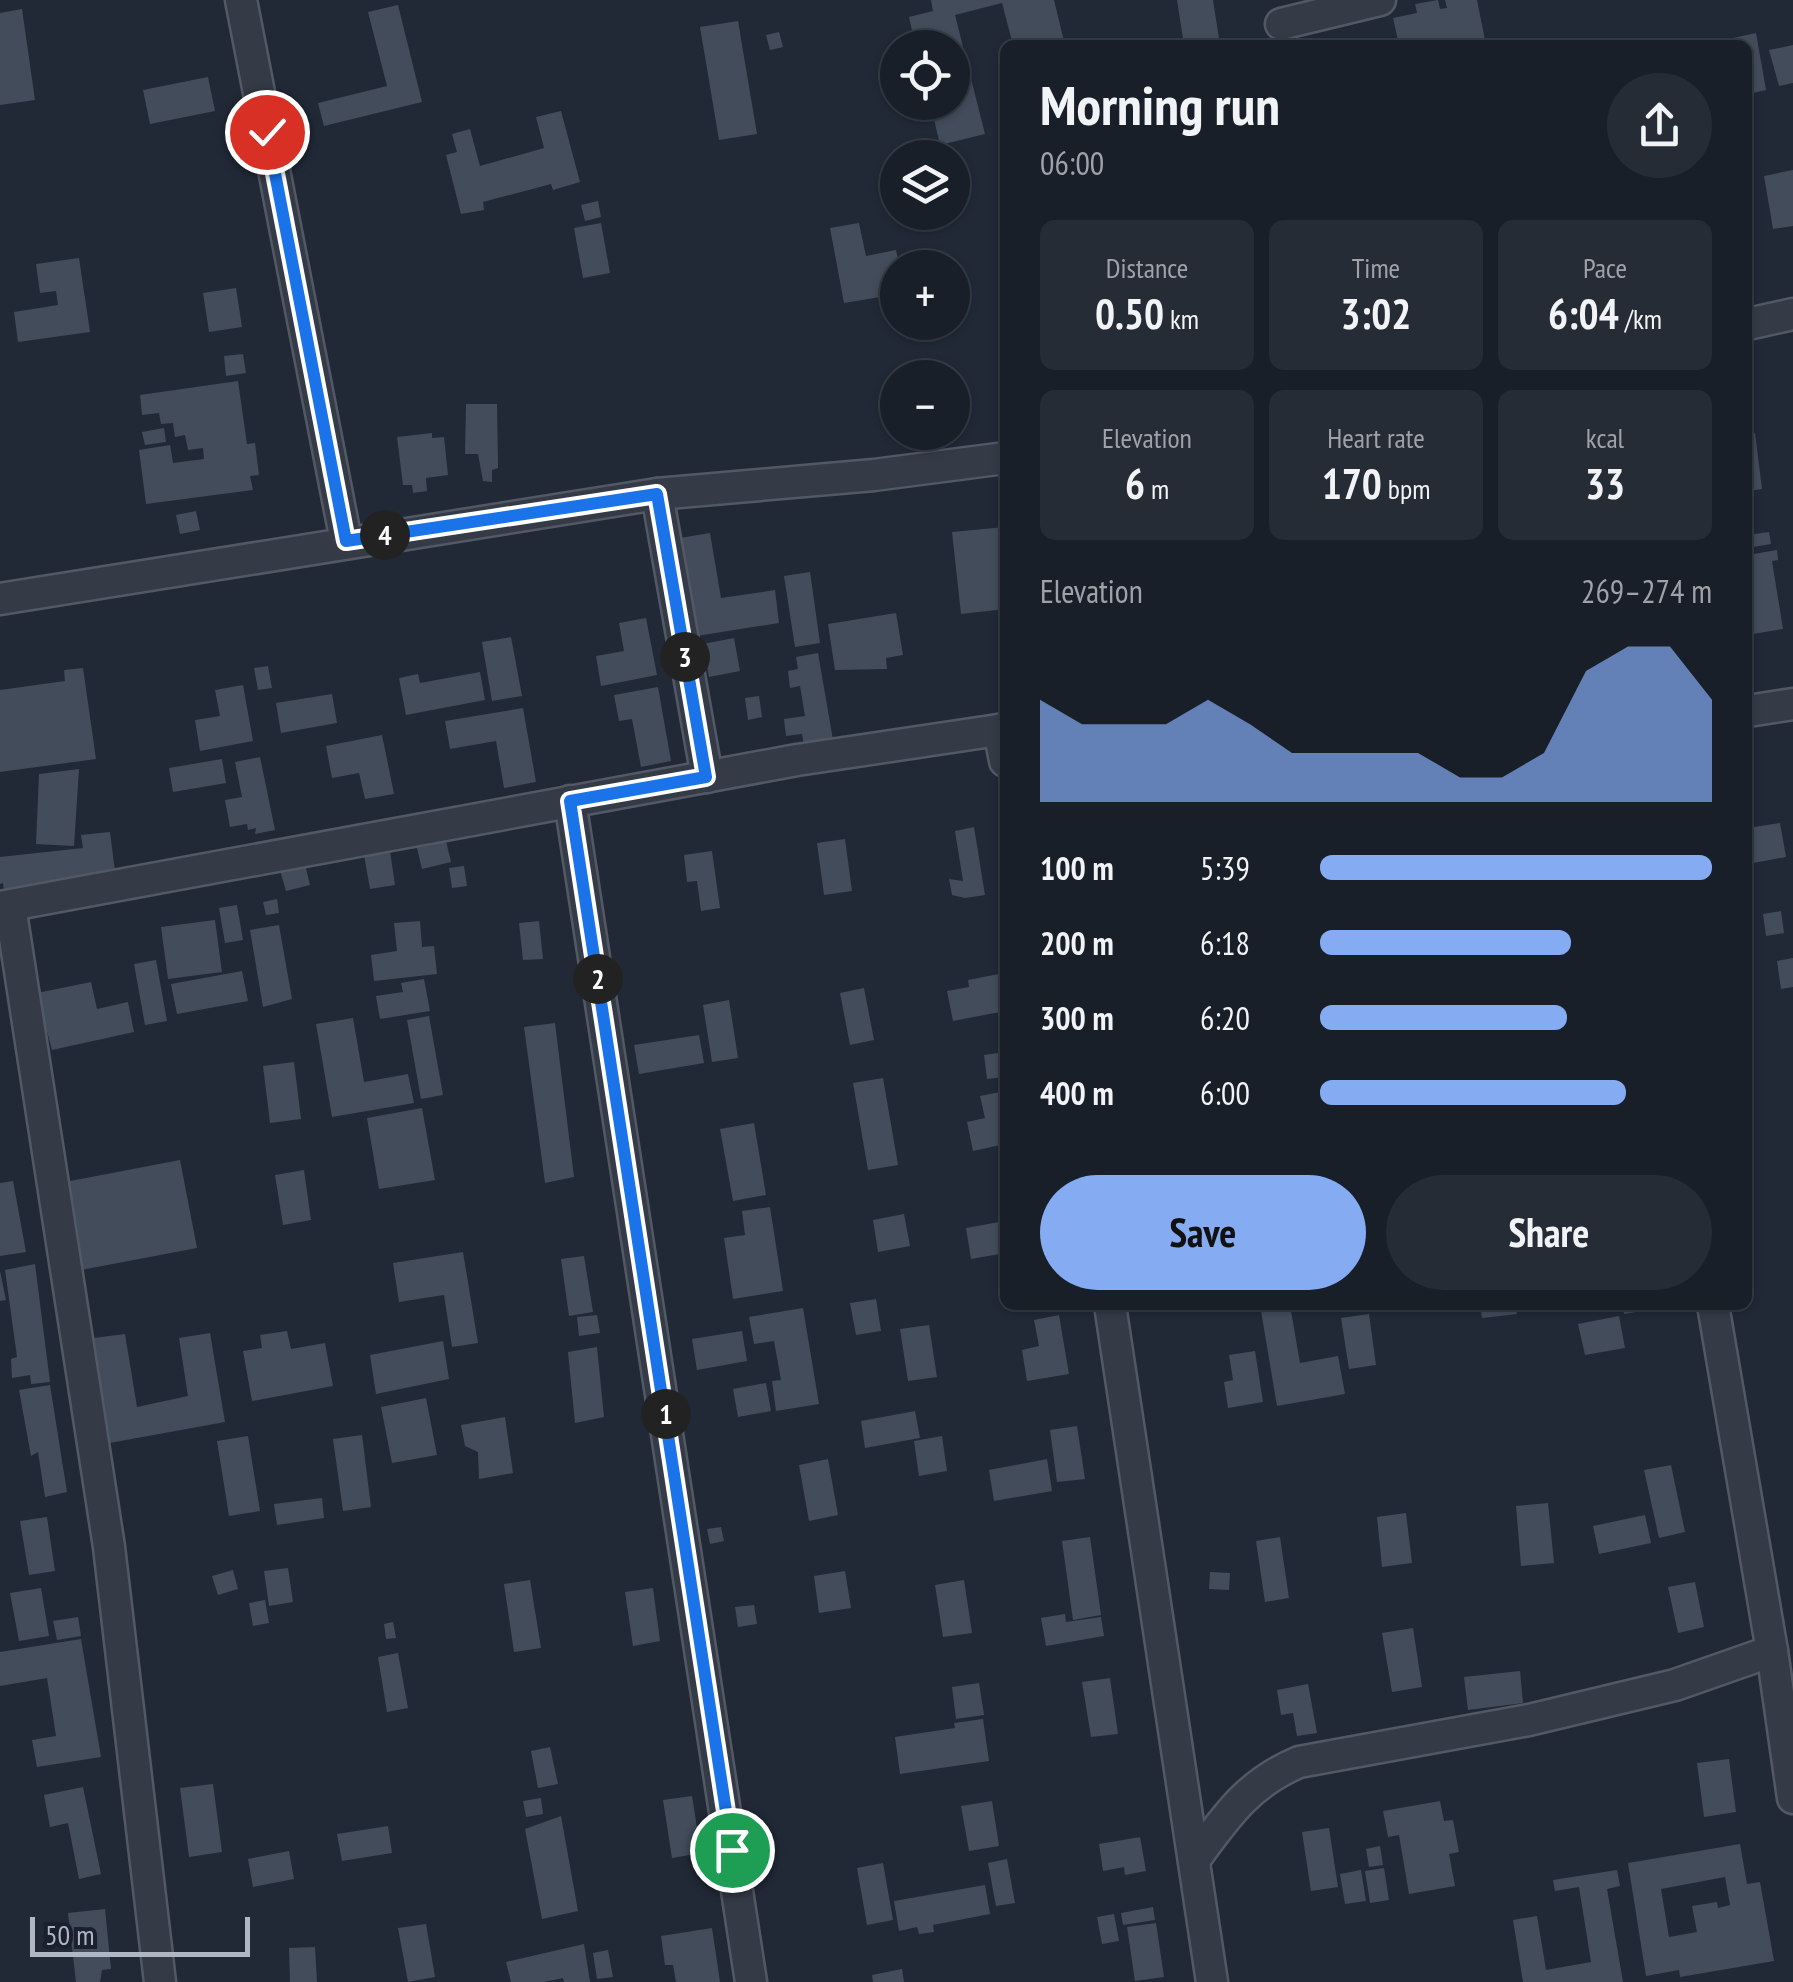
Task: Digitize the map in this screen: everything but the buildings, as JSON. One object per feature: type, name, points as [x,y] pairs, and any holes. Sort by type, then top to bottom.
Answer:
[{"type":"street","points":[[1281,23],[1380,0]]},
{"type":"street","points":[[251,5],[346,541]]},
{"type":"street","points":[[1752,323],[1793,314]]},
{"type":"street","points":[[0,598],[657,494],[874,475],[1000,459]]},
{"type":"street","points":[[657,494],[706,777]]},
{"type":"street","points":[[1752,710],[1793,704]]},
{"type":"street","points":[[160,1982],[109,1547],[5,906],[796,760],[1000,730]]},
{"type":"street","points":[[570,801],[751,1982]]},
{"type":"street","points":[[1111,1310],[1212,1982]]},
{"type":"street","points":[[1714,1310],[1793,1798]]},
{"type":"street","points":[[1194,1860],[1240,1800],[1273,1773],[1299,1762],[1548,1716],[1674,1685],[1772,1651]]},
{"type":"route","points":[[267,132],[346,541],[657,494],[706,777],[570,801],[732,1850]]}]
